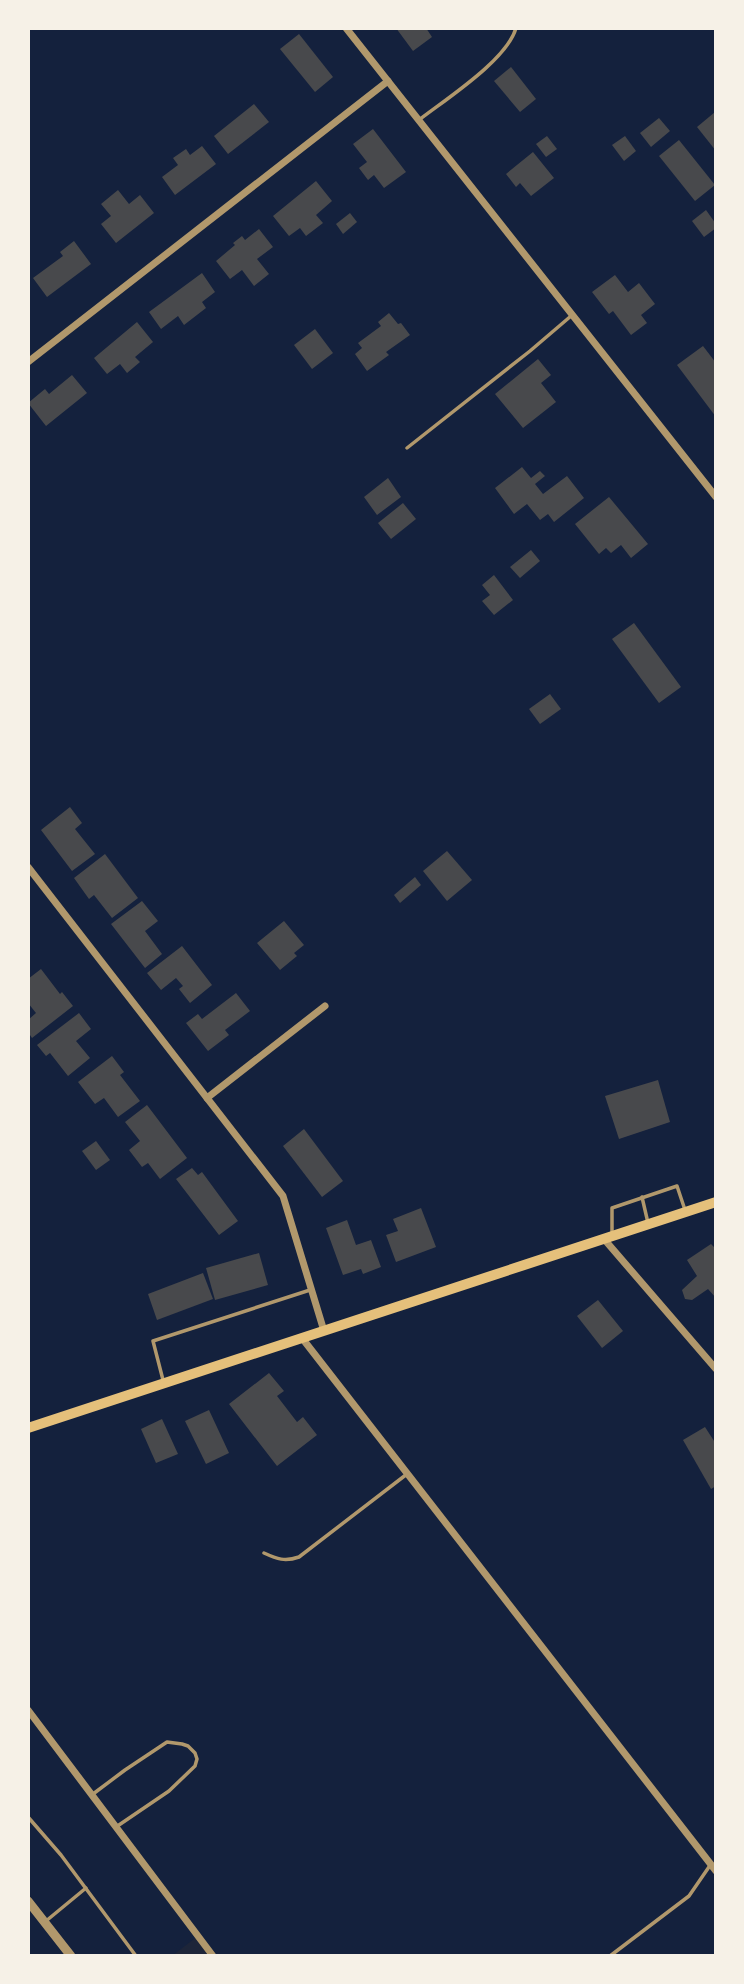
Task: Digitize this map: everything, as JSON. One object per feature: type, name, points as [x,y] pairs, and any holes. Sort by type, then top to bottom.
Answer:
[{"type":"main road","points":[[28,1428],[716,1202]]},
{"type":"street","points":[[346,28],[716,497]]},
{"type":"street","points":[[28,362],[388,80]]},
{"type":"street","points":[[28,867],[283,1196],[324,1331]]},
{"type":"street","points":[[207,1098],[325,1006]]},
{"type":"street","points":[[608,1238],[716,1369]]},
{"type":"street","points":[[302,1338],[713,1868]]},
{"type":"street","points":[[28,1710],[213,1956]]},
{"type":"street","points":[[28,1901],[71,1956]]},
{"type":"lane","points":[[419,120],[492,62],[513,36],[516,28]]},
{"type":"lane","points":[[407,448],[530,351],[572,314]]},
{"type":"lane","points":[[608,1238],[611,1208],[677,1186],[685,1212]]},
{"type":"lane","points":[[642,1198],[648,1224]]},
{"type":"lane","points":[[163,1383],[153,1341],[312,1290]]},
{"type":"lane","points":[[264,1553],[275,1559],[288,1561],[299,1557],[408,1474]]},
{"type":"lane","points":[[92,1795],[167,1742],[188,1746],[195,1753],[195,1766],[178,1783],[116,1828]]},
{"type":"lane","points":[[28,1817],[61,1855],[136,1956]]},
{"type":"lane","points":[[610,1956],[689,1896],[713,1868]]},
{"type":"lane","points":[[44,1922],[86,1888]]},
{"type":"shaded area","points":[[198,1936],[213,1956],[172,1956]]},
{"type":"building","points":[[396,28],[426,28],[432,37],[413,51]]},
{"type":"building","points":[[299,34],[333,77],[315,92],[280,49]]},
{"type":"building","points":[[511,67],[536,99],[520,112],[494,81]]},
{"type":"building","points":[[254,104],[269,122],[228,154],[214,136]]},
{"type":"building","points":[[715,112],[716,114],[716,151],[697,127]]},
{"type":"building","points":[[659,118],[670,131],[651,147],[640,133]]},
{"type":"building","points":[[373,129],[406,172],[384,188],[374,175],[368,180],[359,168],[367,162],[353,144]]},
{"type":"building","points":[[547,136],[557,149],[546,157],[536,144]]},
{"type":"building","points":[[625,136],[636,151],[624,161],[612,145]]},
{"type":"building","points":[[679,140],[715,185],[695,201],[659,156]]},
{"type":"building","points":[[202,146],[216,164],[175,195],[162,177],[178,165],[173,158],[186,149],[190,155]]},
{"type":"building","points":[[533,152],[554,178],[531,196],[520,183],[516,187],[506,174]]},
{"type":"building","points":[[316,181],[332,201],[316,215],[323,223],[306,236],[300,228],[289,236],[273,216]]},
{"type":"building","points":[[118,190],[129,204],[140,195],[154,213],[116,243],[101,224],[111,216],[101,204]]},
{"type":"building","points":[[706,210],[716,228],[704,237],[692,221]]},
{"type":"building","points":[[350,213],[357,222],[343,234],[336,224]]},
{"type":"building","points":[[259,229],[273,247],[257,259],[269,274],[254,286],[242,270],[230,279],[216,261],[242,236],[245,240]]},
{"type":"building","points":[[74,241],[91,264],[47,297],[33,278],[63,256],[60,252]]},
{"type":"building","points":[[202,273],[215,292],[202,302],[206,308],[184,325],[178,316],[161,329],[149,312]]},
{"type":"building","points":[[615,275],[628,292],[639,283],[655,304],[641,315],[647,323],[631,335],[613,311],[609,314],[592,292]]},
{"type":"building","points":[[389,313],[410,335],[386,352],[389,355],[367,371],[355,354],[362,348],[358,343],[381,326],[378,322]]},
{"type":"building","points":[[137,322],[153,342],[135,357],[140,362],[127,373],[120,364],[107,374],[94,358]]},
{"type":"building","points":[[315,329],[333,353],[312,369],[294,345]]},
{"type":"building","points":[[703,346],[716,363],[716,417],[677,365]]},
{"type":"building","points":[[538,359],[551,375],[541,383],[556,402],[523,428],[495,394]]},
{"type":"building","points":[[72,375],[87,393],[46,426],[28,403],[45,389],[49,394]]},
{"type":"building","points":[[522,467],[531,478],[540,471],[545,476],[535,484],[543,494],[567,476],[584,498],[554,522],[548,514],[540,520],[527,504],[514,514],[495,488]]},
{"type":"building","points":[[388,478],[401,497],[377,515],[364,497]]},
{"type":"building","points":[[609,497],[648,544],[631,558],[621,545],[611,553],[606,548],[599,554],[575,524]]},
{"type":"building","points":[[403,503],[416,519],[391,539],[378,523]]},
{"type":"building","points":[[531,550],[540,561],[520,578],[510,567]]},
{"type":"building","points":[[494,575],[513,600],[494,615],[482,601],[490,595],[482,585]]},
{"type":"building","points":[[634,623],[681,687],[659,703],[612,639]]},
{"type":"building","points":[[550,694],[561,709],[540,724],[529,709]]},
{"type":"building","points":[[70,807],[82,823],[75,829],[95,854],[72,871],[41,830]]},
{"type":"building","points":[[447,851],[472,880],[447,901],[423,871]]},
{"type":"building","points":[[105,854],[138,898],[112,918],[94,895],[89,899],[74,878]]},
{"type":"building","points":[[415,877],[421,885],[400,903],[394,895]]},
{"type":"building","points":[[142,901],[158,921],[145,931],[162,954],[145,968],[111,924]]},
{"type":"building","points":[[284,921],[304,945],[294,953],[297,956],[280,970],[257,943]]},
{"type":"building","points":[[182,946],[212,985],[190,1003],[179,989],[183,986],[176,978],[161,990],[147,973]]},
{"type":"building","points":[[41,969],[73,1006],[32,1038],[28,1032],[28,1020],[36,1013],[28,1003],[28,979]]},
{"type":"building","points":[[236,993],[250,1011],[225,1030],[229,1035],[208,1051],[186,1023],[198,1014],[202,1019]]},
{"type":"building","points":[[79,1013],[91,1029],[76,1041],[90,1058],[68,1076],[50,1053],[46,1056],[37,1045]]},
{"type":"building","points":[[112,1056],[124,1072],[120,1075],[140,1101],[118,1117],[104,1098],[95,1104],[78,1082]]},
{"type":"building","points":[[658,1080],[670,1122],[619,1139],[605,1096]]},
{"type":"building","points":[[147,1105],[187,1158],[160,1179],[148,1163],[142,1167],[129,1150],[140,1141],[125,1122]]},
{"type":"building","points":[[304,1129],[343,1181],[322,1197],[283,1146]]},
{"type":"building","points":[[96,1141],[110,1160],[96,1170],[82,1151]]},
{"type":"building","points":[[192,1168],[198,1175],[202,1172],[238,1221],[219,1235],[176,1179]]},
{"type":"building","points":[[421,1208],[436,1247],[396,1262],[386,1235],[398,1231],[393,1219]]},
{"type":"building","points":[[347,1220],[356,1245],[371,1240],[381,1267],[363,1274],[361,1269],[343,1275],[326,1228]]},
{"type":"building","points":[[711,1244],[716,1249],[716,1298],[708,1289],[692,1300],[685,1299],[682,1290],[697,1276],[687,1260]]},
{"type":"building","points":[[259,1253],[268,1285],[215,1300],[206,1268]]},
{"type":"building","points":[[203,1273],[213,1299],[157,1320],[148,1294]]},
{"type":"building","points":[[598,1300],[623,1331],[602,1348],[577,1316]]},
{"type":"building","points":[[269,1373],[284,1391],[277,1396],[297,1422],[303,1417],[317,1435],[277,1466],[229,1404]]},
{"type":"building","points":[[209,1410],[229,1453],[206,1464],[185,1421]]},
{"type":"building","points":[[162,1419],[178,1454],[156,1463],[141,1429]]},
{"type":"building","points":[[705,1427],[716,1444],[716,1486],[711,1489],[683,1440]]}]
